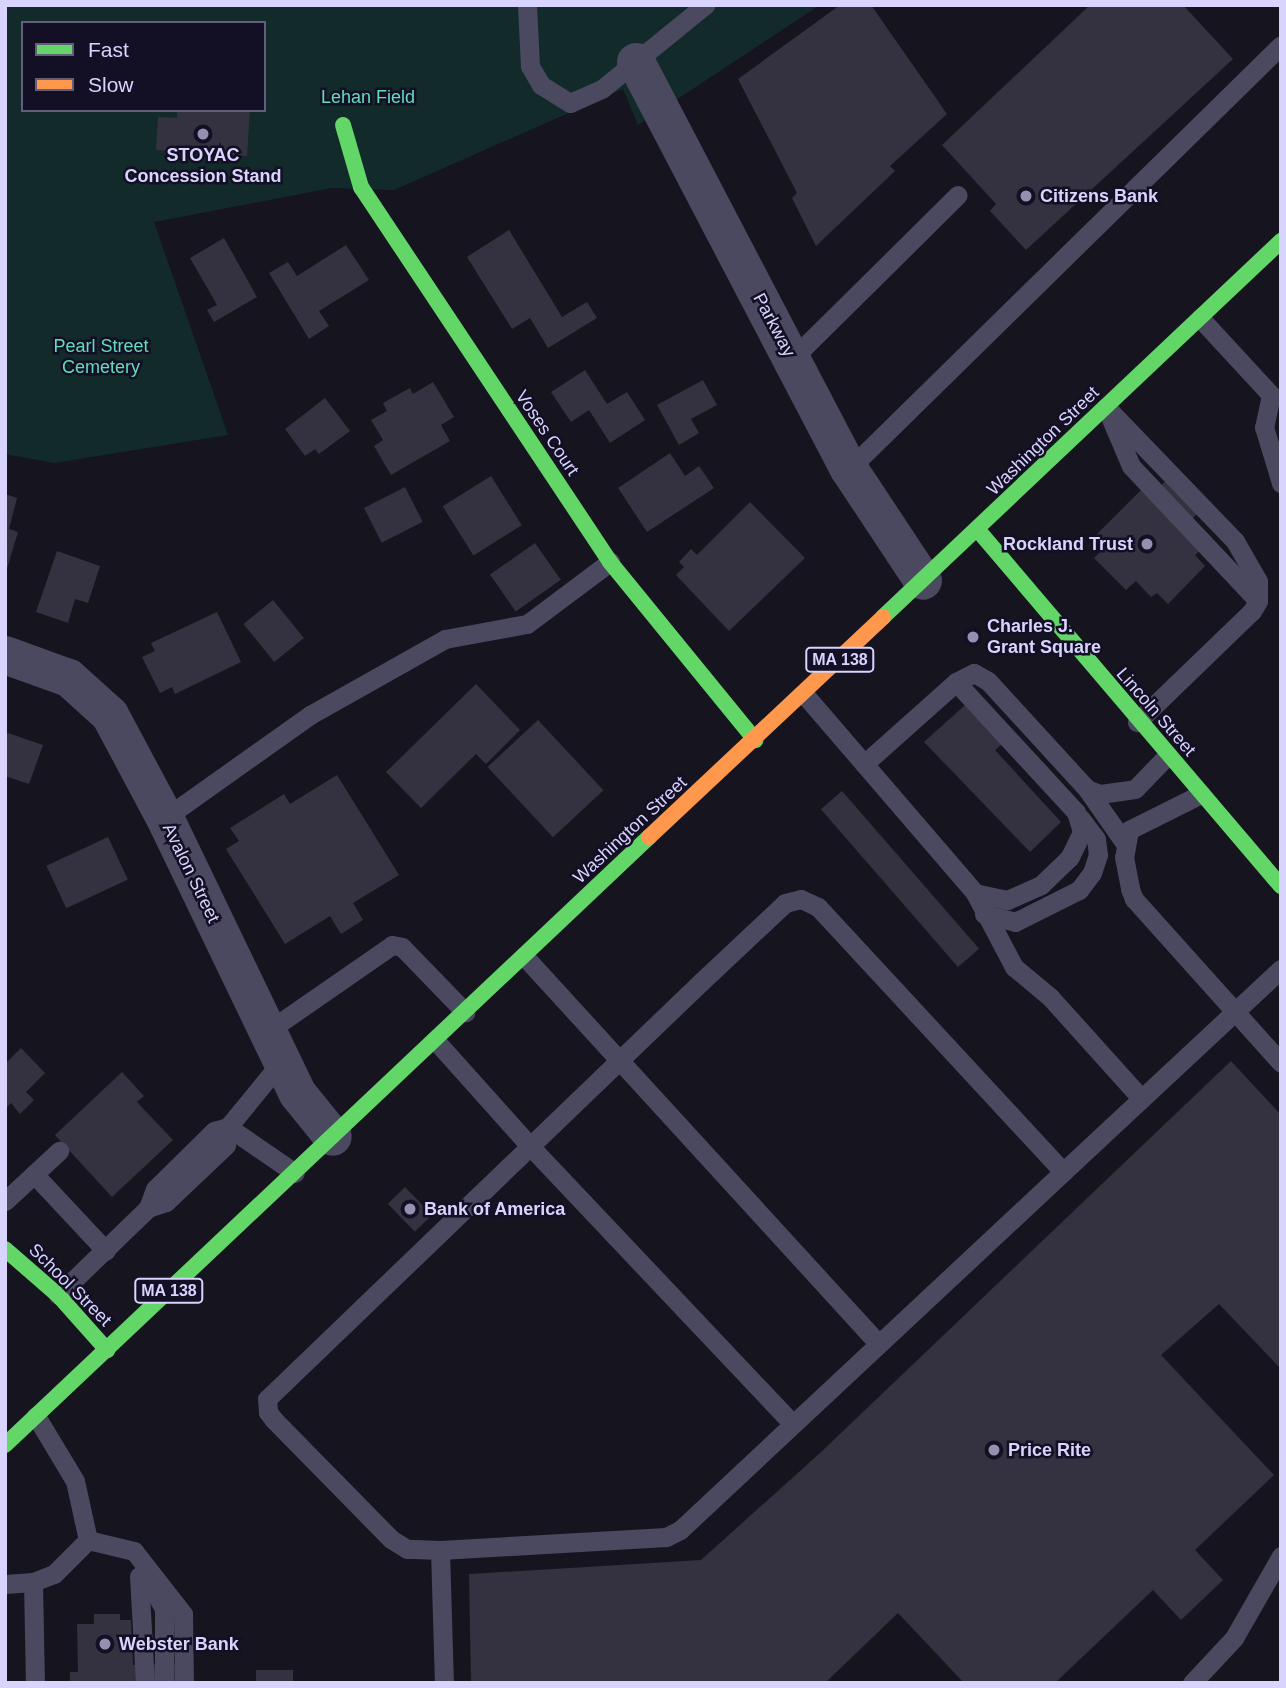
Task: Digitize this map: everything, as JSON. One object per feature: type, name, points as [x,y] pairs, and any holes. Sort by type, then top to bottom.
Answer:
[{"type":"main road","name":"Voses Court","points":[[343,125],[361,187],[610,562],[755,740]]},
{"type":"main road","name":"Washington Street","points":[[5,1445],[804,694],[1281,241]]},
{"type":"main road","name":"Lincoln Street","points":[[977,529],[1138,722],[1281,886]]},
{"type":"main road","name":"School Street","points":[[5,1249],[58,1295],[107,1350]]},
{"type":"street","name":"Parkway","points":[[636,62],[849,469],[923,580]]},
{"type":"street","name":"Avalon Street","points":[[5,654],[69,678],[98,702],[121,733],[298,1094],[333,1137]]},
{"type":"lane","points":[[527,5],[530,66],[555,96],[570,103],[582,100],[636,62],[705,5]]},
{"type":"lane","points":[[849,469],[1281,45]]},
{"type":"lane","points":[[792,359],[958,195]]},
{"type":"lane","points":[[1200,318],[1276,390],[1264,427],[1281,483]]},
{"type":"lane","points":[[1106,407],[1235,541],[1258,580],[1258,601],[1138,722]]},
{"type":"lane","points":[[165,818],[310,715],[445,639],[527,624],[610,562]]},
{"type":"lane","points":[[864,764],[956,682],[974,673],[982,675],[1087,789],[1124,842],[1130,889],[1134,899],[1281,1063]]},
{"type":"lane","points":[[956,682],[1076,812],[1098,847],[1097,864],[1079,890],[1015,922],[984,914]]},
{"type":"lane","points":[[804,694],[975,893],[1014,967],[1050,997],[1142,1098]]},
{"type":"lane","points":[[1087,789],[1100,794],[1124,793],[1168,755]]},
{"type":"lane","points":[[1124,842],[1136,824],[1201,794]]},
{"type":"lane","points":[[975,893],[1007,900],[1041,885],[1078,844],[1082,832],[1076,812]]},
{"type":"lane","points":[[1063,1172],[808,901],[785,903],[529,1145],[267,1399],[274,1420],[391,1539],[407,1549],[440,1550],[666,1537],[680,1530],[877,1342],[1063,1172],[1281,969]]},
{"type":"lane","points":[[58,1295],[148,1208],[166,1202],[226,1145],[228,1127],[275,1046],[392,945],[401,947],[464,1012]]},
{"type":"lane","points":[[524,956],[617,1061],[877,1342]]},
{"type":"lane","points":[[436,1040],[529,1145],[792,1423]]},
{"type":"lane","points":[[228,1127],[295,1173]]},
{"type":"lane","points":[[5,1201],[59,1151]]},
{"type":"lane","points":[[34,1174],[106,1251]]},
{"type":"lane","points":[[36,1416],[75,1481],[88,1540]]},
{"type":"lane","points":[[88,1540],[134,1551],[183,1614],[184,1683]]},
{"type":"lane","points":[[5,1584],[33,1582],[71,1562],[88,1540]]},
{"type":"lane","points":[[440,1550],[444,1683]]},
{"type":"lane","points":[[134,1551],[144,1597],[145,1683]]},
{"type":"lane","points":[[134,1551],[163,1609],[164,1683]]},
{"type":"lane","points":[[1192,1683],[1234,1638],[1281,1556]]},
{"type":"lane","points":[[33,1582],[35,1683]]},
{"type":"green space","points":[[5,5],[820,5],[638,125],[623,89],[394,190],[332,188],[154,222],[228,435],[54,463],[5,454]]},
{"type":"building","points":[[840,5],[871,5],[947,114],[890,166],[895,171],[816,246],[792,198],[797,193],[738,79]]},
{"type":"building","points":[[1090,5],[1183,5],[1233,59],[1026,250],[990,211],[996,204],[942,145]]},
{"type":"building","name":"STOYAC Concession Stand","points":[[177,112],[250,112],[247,156],[156,150],[158,117],[177,118]]},
{"type":"building","points":[[509,230],[562,317],[587,302],[597,318],[548,348],[530,318],[512,329],[467,257]]},
{"type":"building","points":[[224,238],[257,297],[214,322],[207,310],[217,305],[190,258]]},
{"type":"building","points":[[346,245],[369,280],[319,311],[329,326],[309,339],[269,273],[288,262],[297,276]]},
{"type":"building","points":[[585,370],[607,404],[627,392],[645,420],[610,443],[589,410],[571,422],[551,392]]},
{"type":"building","points":[[703,380],[717,405],[691,419],[699,433],[679,445],[657,405]]},
{"type":"building","points":[[433,382],[454,417],[441,425],[450,441],[391,475],[374,446],[383,440],[371,420],[387,411],[383,403],[410,388],[413,394]]},
{"type":"building","points":[[325,398],[350,431],[319,454],[315,449],[305,456],[285,429]]},
{"type":"building","points":[[670,453],[685,476],[699,466],[714,488],[647,532],[618,488]]},
{"type":"building","points":[[491,476],[522,525],[473,555],[443,506]]},
{"type":"building","name":"Rockland Trust","points":[[1171,476],[1203,509],[1181,528],[1201,550],[1195,555],[1205,566],[1168,604],[1157,593],[1151,597],[1136,581],[1126,590],[1094,558],[1103,549],[1092,539],[1143,488],[1151,495]]},
{"type":"building","points":[[405,487],[423,522],[382,543],[364,508]]},
{"type":"building","points":[[5,494],[17,498],[9,529],[18,532],[6,572]]},
{"type":"building","points":[[750,502],[805,558],[729,631],[676,575],[684,567],[679,562],[691,549],[697,555]]},
{"type":"building","points":[[535,543],[561,580],[516,611],[490,575]]},
{"type":"building","points":[[57,551],[100,566],[88,603],[75,599],[68,623],[36,612]]},
{"type":"building","points":[[273,600],[304,638],[274,662],[243,624]]},
{"type":"building","points":[[217,612],[241,662],[175,694],[172,687],[160,693],[142,657],[155,651],[151,643]]},
{"type":"building","points":[[476,684],[520,730],[486,764],[476,754],[421,808],[386,772]]},
{"type":"building","points":[[965,705],[1002,744],[995,750],[1061,822],[1030,852],[924,742]]},
{"type":"building","points":[[538,720],[603,790],[553,837],[488,767]]},
{"type":"building","points":[[5,732],[43,745],[29,784],[5,776]]},
{"type":"building","points":[[337,775],[399,875],[353,903],[363,920],[341,934],[330,916],[285,944],[226,849],[239,841],[230,828],[284,794],[290,804]]},
{"type":"building","points":[[842,791],[979,949],[958,967],[821,809]]},
{"type":"building","points":[[108,837],[128,880],[66,908],[46,866]]},
{"type":"building","points":[[21,1048],[45,1073],[26,1092],[34,1100],[20,1114],[11,1103],[5,1109],[5,1064]]},
{"type":"building","points":[[1231,1061],[1281,1115],[1281,1369],[1219,1304],[1161,1355],[1274,1475],[1195,1550],[1223,1580],[1181,1620],[1153,1590],[1055,1683],[964,1683],[898,1613],[825,1683],[471,1683],[469,1574],[701,1560],[820,1453]]},
{"type":"building","points":[[122,1072],[144,1096],[137,1102],[173,1140],[112,1197],[55,1135]]},
{"type":"building","name":"Bank of America","points":[[405,1187],[432,1215],[415,1232],[388,1204]]},
{"type":"building","name":"Webster Bank","points":[[94,1614],[120,1614],[120,1620],[131,1620],[133,1665],[187,1664],[187,1683],[70,1683],[70,1672],[78,1672],[77,1624],[94,1624]]},
{"type":"building","points":[[256,1670],[293,1670],[293,1683],[256,1683]]},
{"type":"traffic: fast","points":[[343,125],[361,187],[610,562],[755,740]]},
{"type":"traffic: fast","points":[[883,617],[1281,241]]},
{"type":"traffic: fast","points":[[977,529],[1281,886]]},
{"type":"traffic: fast","points":[[5,1445],[649,837]]},
{"type":"traffic: fast","points":[[5,1249],[58,1295],[107,1350]]},
{"type":"traffic: slow","points":[[649,837],[883,617]]},
{"type":"place","name":"STOYAC Concession Stand","points":[[203,134]]},
{"type":"place","name":"Citizens Bank","points":[[1026,196]]},
{"type":"place","name":"Rockland Trust","points":[[1147,544]]},
{"type":"place","name":"Charles J. Grant Square","points":[[973,637]]},
{"type":"place","name":"Bank of America","points":[[410,1209]]},
{"type":"place","name":"Price Rite","points":[[994,1450]]},
{"type":"place","name":"Webster Bank","points":[[105,1644]]},
{"type":"park label","name":"Lehan Field","points":[[368,97]]},
{"type":"park label","name":"Pearl Street Cemetery","points":[[101,357]]}]
